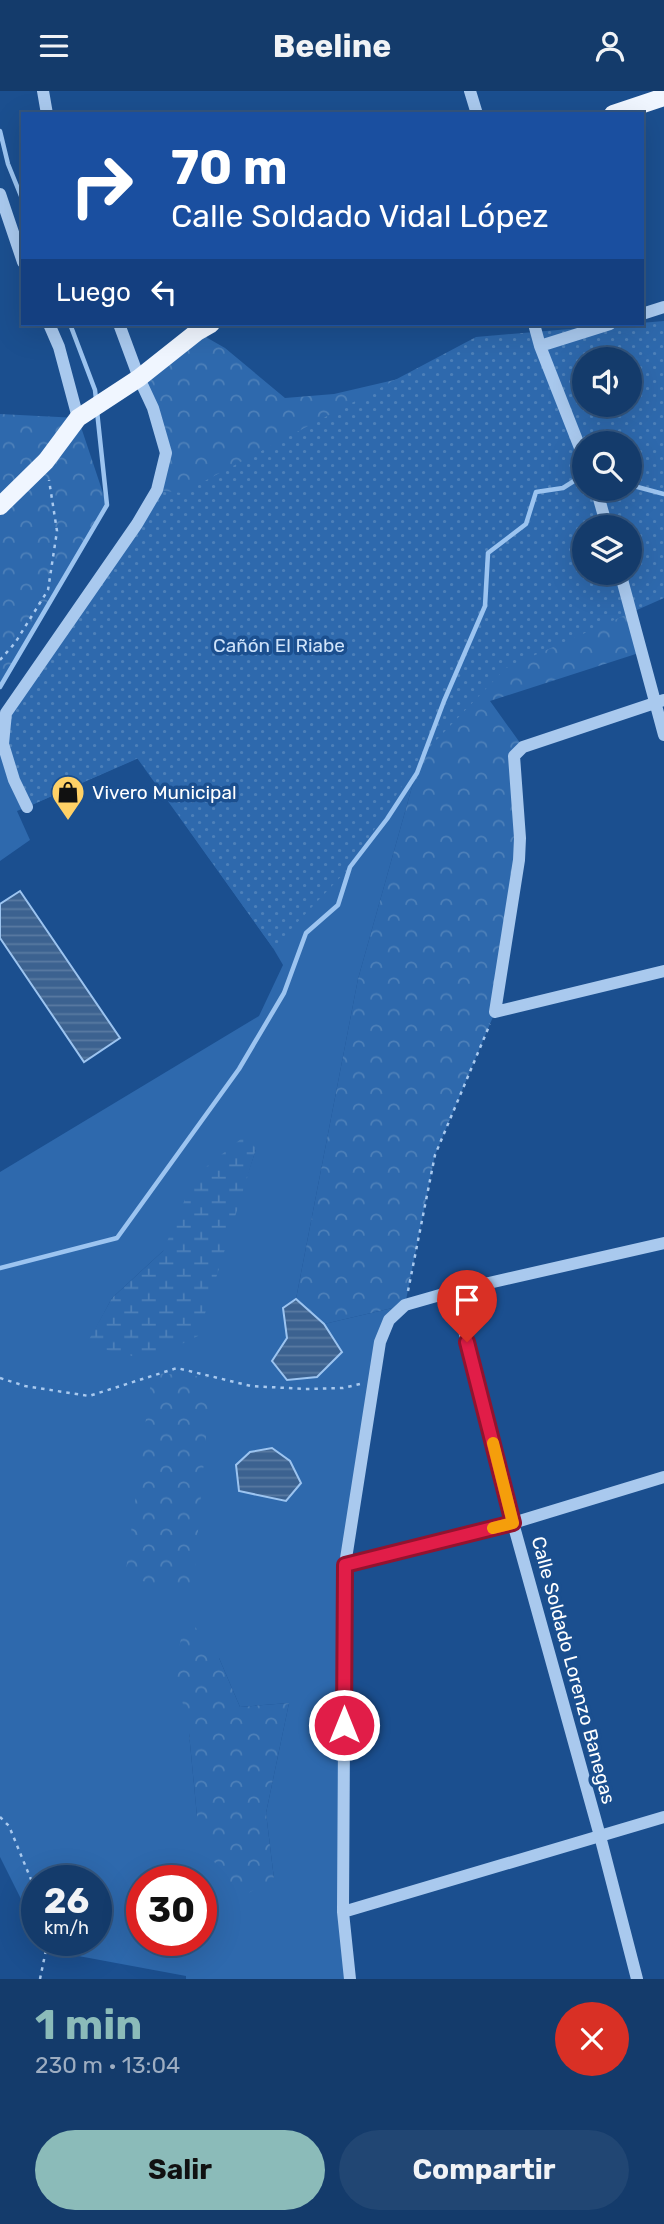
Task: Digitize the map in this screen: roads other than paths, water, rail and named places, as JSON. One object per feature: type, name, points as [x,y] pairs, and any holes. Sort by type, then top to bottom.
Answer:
[{"type":"main road","points":[[620,112],[664,97]]},
{"type":"main road","points":[[0,506],[46,461],[85,414],[208,326]]},
{"type":"street","points":[[43,91],[47,112]]},
{"type":"street","points":[[470,91],[476,112]]},
{"type":"street","points":[[0,194],[21,257]]},
{"type":"street","points":[[644,313],[664,307]]},
{"type":"street","points":[[50,326],[85,414]]},
{"type":"street","points":[[27,807],[14,780],[4,744],[6,713],[137,524],[157,490],[166,453],[153,408],[134,381],[120,326]]},
{"type":"street","points":[[535,326],[574,431]]},
{"type":"street","points":[[540,346],[604,326]]},
{"type":"street","points":[[624,585],[660,701],[664,735]]},
{"type":"street","points":[[660,701],[523,747],[514,756],[520,849],[495,1012],[664,971]]},
{"type":"street","points":[[350,1979],[343,1912],[345,1565],[380,1342],[389,1320],[405,1305],[454,1291],[664,1243]]},
{"type":"street","name":"Calle Soldado Lorenzo Banegas","points":[[454,1291],[513,1523],[637,1979]]},
{"type":"street","points":[[345,1565],[513,1523],[664,1477]]},
{"type":"street","points":[[343,1912],[664,1817]]},
{"type":"waterway","points":[[0,131],[8,164],[21,196]]},
{"type":"waterway","points":[[71,326],[96,399]]},
{"type":"waterway","points":[[0,687],[107,505],[97,411]]},
{"type":"waterway","points":[[0,1268],[117,1238],[239,1069],[284,993],[306,933],[338,905],[350,867],[387,819],[417,773],[444,701],[485,606],[488,553],[526,524],[536,492],[563,488],[572,482]]},
{"type":"waterway","points":[[642,488],[664,494]]},
{"type":"place","name":"Vivero Municipal","points":[[68,822]]},
{"type":"park label","name":"Cañón El Riabe","points":[[279,645]]}]
